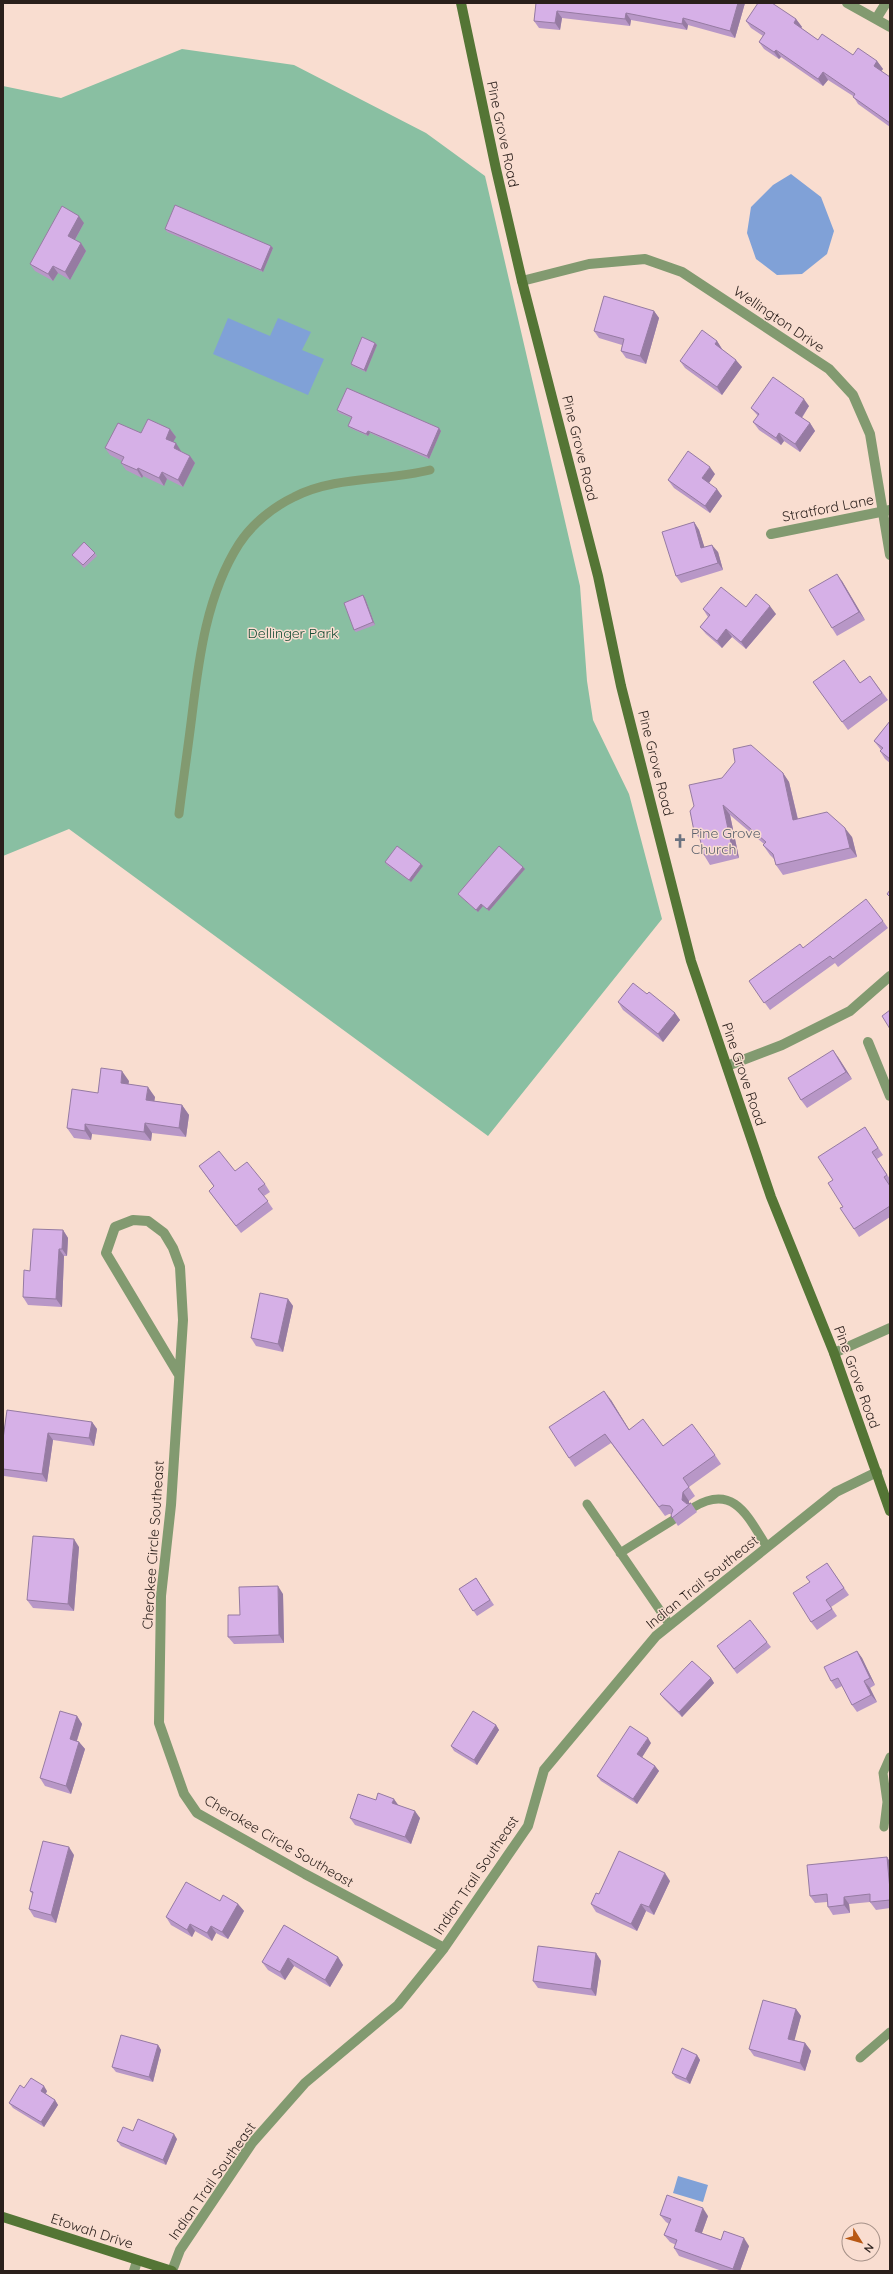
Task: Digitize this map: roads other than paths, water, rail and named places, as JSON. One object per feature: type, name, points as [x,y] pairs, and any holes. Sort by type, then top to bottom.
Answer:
[{"type":"street","name":"Pine Grove Road","points":[[461,3],[494,162],[522,281],[598,576],[621,686],[691,961],[771,1198],[834,1353],[890,1511]]},
{"type":"street","points":[[847,3],[890,28]]},
{"type":"street","points":[[876,19],[886,3]]},
{"type":"street","name":"Wellington Drive","points":[[522,281],[589,264],[645,259],[682,272],[829,369],[853,395],[870,434],[886,511],[890,555]]},
{"type":"street","name":"Stratford Lane","points":[[771,534],[886,511]]},
{"type":"street","points":[[727,1066],[782,1045],[850,1010],[890,976]]},
{"type":"street","points":[[868,1042],[890,1096]]},
{"type":"street","name":"Cherokee Circle Southeast","points":[[179,1375],[106,1253],[115,1227],[133,1220],[148,1221],[164,1233],[173,1248],[180,1267],[183,1320],[172,1505],[161,1596],[159,1723],[184,1794],[197,1813],[305,1874],[444,1948]]},
{"type":"street","points":[[834,1353],[890,1328]]},
{"type":"street","name":"Indian Trail Southeast","points":[[172,2271],[180,2250],[252,2143],[305,2083],[398,2005],[444,1948],[528,1826],[544,1770],[656,1636],[836,1492],[877,1472]]},
{"type":"street","name":"Etowah Drive","points":[[3,2216],[137,2261],[172,2271]]},
{"type":"street","points":[[134,2271],[137,2261]]},
{"type":"lane","points":[[179,814],[199,661],[210,610],[239,543],[252,528],[275,508],[294,496],[314,489],[353,481],[415,474],[430,470]]},
{"type":"lane","points":[[694,1507],[706,1499],[718,1497],[728,1500],[742,1510],[767,1547]]},
{"type":"lane","points":[[587,1504],[670,1625]]},
{"type":"lane","points":[[620,1553],[673,1520]]},
{"type":"lane","points":[[884,1827],[887,1802],[883,1773],[890,1757]]},
{"type":"lane","points":[[860,2058],[890,2032]]},
{"type":"water","points":[[791,174],[821,197],[834,231],[827,254],[802,274],[777,275],[756,259],[747,233],[751,207],[773,185]]},
{"type":"water","points":[[228,318],[270,336],[278,318],[311,332],[302,350],[324,359],[308,395],[213,354]]},
{"type":"water","points":[[678,2176],[708,2185],[703,2202],[673,2193]]},
{"type":"place","name":"Pine Grove Church","points":[[680,841]]},
{"type":"park label","name":"Dellinger Park","points":[[293,633]]}]
